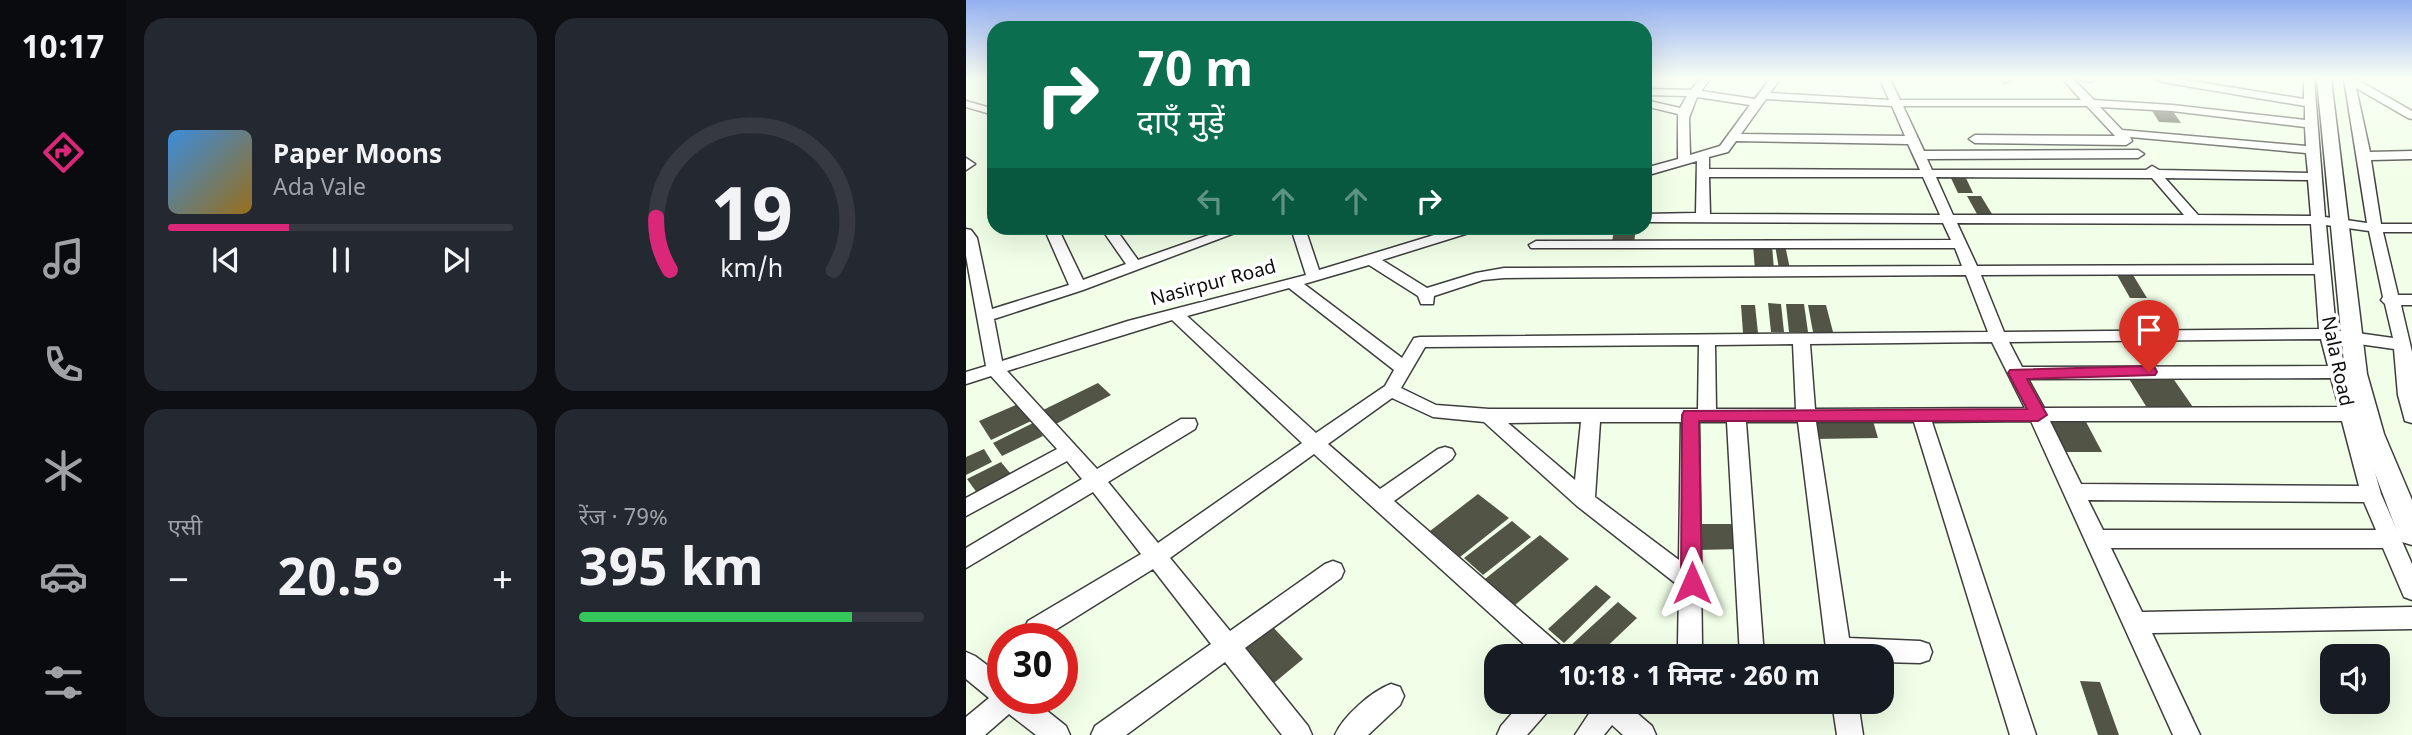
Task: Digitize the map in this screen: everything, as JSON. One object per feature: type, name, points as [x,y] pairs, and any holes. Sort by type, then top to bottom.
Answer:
[{"type":"street","points":[[1682,113],[1684,162]]},
{"type":"street","points":[[1652,170],[1724,149],[1751,113]]},
{"type":"street","points":[[1899,113],[1973,272],[1998,337],[2038,415],[2187,735]]},
{"type":"street","points":[[2100,113],[2195,220]]},
{"type":"street","points":[[2214,113],[2311,124]]},
{"type":"street","name":"Nala Road","points":[[2310,113],[2328,334],[2371,494],[2412,590]]},
{"type":"street","points":[[2328,113],[2356,374],[2372,434],[2412,534]]},
{"type":"street","points":[[2358,113],[2389,300],[2404,336],[2411,410]]},
{"type":"street","points":[[1735,137],[1915,147],[2138,154]]},
{"type":"street","points":[[1975,139],[2122,137],[2312,150]]},
{"type":"street","points":[[2389,155],[2412,171]]},
{"type":"street","points":[[2365,156],[2412,155]]},
{"type":"street","points":[[1703,157],[1705,217]]},
{"type":"street","points":[[1704,173],[2155,173],[2314,177]]},
{"type":"street","points":[[1652,218],[2319,220],[2375,228],[2411,229]]},
{"type":"street","points":[[966,233],[970,238],[995,369],[1070,451],[1299,735]]},
{"type":"street","points":[[1054,235],[1078,287]]},
{"type":"street","points":[[1113,235],[1135,266]]},
{"type":"street","points":[[985,316],[1135,266],[1203,235]]},
{"type":"street","points":[[1300,235],[1314,277]]},
{"type":"street","name":"Nasirpur Road","points":[[966,378],[1175,314],[1314,277],[1448,235]]},
{"type":"street","points":[[1536,245],[1959,244]]},
{"type":"street","points":[[1370,260],[1426,298],[1481,276],[1504,273],[2324,269]]},
{"type":"street","points":[[1292,283],[1404,369]]},
{"type":"street","points":[[2389,300],[2412,300]]},
{"type":"street","points":[[1175,314],[1315,444],[1540,644]]},
{"type":"street","points":[[1046,623],[1156,556],[1391,390],[1420,342],[2328,334],[2352,338],[2404,336]]},
{"type":"street","points":[[1690,644],[1699,415],[1707,340]]},
{"type":"street","points":[[1801,340],[1806,415],[1837,644]]},
{"type":"street","points":[[2016,373],[2337,372]]},
{"type":"street","points":[[1391,390],[1433,411],[1489,416],[2349,414]]},
{"type":"street","points":[[1584,500],[1591,415]]},
{"type":"street","points":[[1736,415],[1751,644]]},
{"type":"street","points":[[1921,415],[2023,735]]},
{"type":"street","points":[[1489,416],[1584,500],[1692,583]]},
{"type":"street","points":[[966,559],[1188,424]]},
{"type":"street","points":[[966,508],[1070,451]]},
{"type":"street","points":[[1379,501],[1445,454]]},
{"type":"street","points":[[2074,492],[2371,494]]},
{"type":"street","points":[[2095,538],[2388,539]]},
{"type":"street","points":[[1104,735],[1333,571]]},
{"type":"street","points":[[2134,623],[2412,618]]},
{"type":"street","points":[[1894,652],[1920,652]]},
{"type":"street","points":[[966,664],[987,680]]},
{"type":"street","points":[[1348,735],[1391,695]]},
{"type":"street","points":[[966,734],[990,714]]},
{"type":"street","points":[[1030,714],[1057,735]]},
{"type":"street","points":[[1510,735],[1528,714]]},
{"type":"street","points":[[1588,735],[1602,714]]},
{"type":"street","points":[[1619,714],[1643,735]]},
{"type":"street","points":[[1847,714],[1850,735]]},
{"type":"building","points":[[2154,113],[2174,113],[2181,123],[2159,122]]},
{"type":"building","points":[[1950,176],[1965,176],[1973,193],[1958,193]]},
{"type":"building","points":[[1967,196],[1981,196],[1992,214],[1977,214]]},
{"type":"building","points":[[1613,235],[1635,235],[1634,243],[1612,243]]},
{"type":"building","points":[[1753,245],[1772,245],[1774,270],[1755,270]]},
{"type":"building","points":[[1775,245],[1785,245],[1790,269],[1779,269]]},
{"type":"building","points":[[2117,275],[2133,275],[2147,298],[2130,298]]},
{"type":"building","points":[[1768,303],[1781,304],[1784,332],[1771,332]]},
{"type":"building","points":[[1786,304],[1804,304],[1808,332],[1789,332]]},
{"type":"building","points":[[1741,305],[1755,305],[1758,333],[1743,333]]},
{"type":"building","points":[[1808,305],[1826,305],[1833,332],[1813,332]]},
{"type":"building","points":[[2126,374],[2170,374],[2195,410],[2149,411]]},
{"type":"building","points":[[1098,383],[1111,395],[1054,425],[1041,411]]},
{"type":"building","points":[[1018,404],[1031,421],[991,440],[979,421]]},
{"type":"building","points":[[2049,420],[2085,420],[2102,452],[2064,452]]},
{"type":"building","points":[[1873,421],[1878,438],[1814,439],[1811,422]]},
{"type":"building","points":[[1033,423],[1043,436],[1002,456],[993,443]]},
{"type":"building","points":[[984,449],[992,462],[966,475],[966,457]]},
{"type":"building","points":[[1001,462],[1015,479],[980,497],[967,479]]},
{"type":"building","points":[[1478,494],[1509,518],[1460,557],[1430,531]]},
{"type":"building","points":[[1512,521],[1531,537],[1483,575],[1464,558]]},
{"type":"building","points":[[1695,524],[1740,524],[1742,549],[1696,550]]},
{"type":"building","points":[[1540,535],[1569,559],[1514,606],[1485,579]]},
{"type":"building","points":[[1596,585],[1611,597],[1564,643],[1548,629]]},
{"type":"building","points":[[1618,602],[1637,618],[1610,644],[1572,644]]},
{"type":"building","points":[[1271,625],[1303,659],[1269,687],[1237,651]]},
{"type":"building","points":[[2080,681],[2100,682],[2119,735],[2098,735]]},
{"type":"route","points":[[1692,583],[1690,415],[2038,415],[2016,373],[2149,372]]}]
